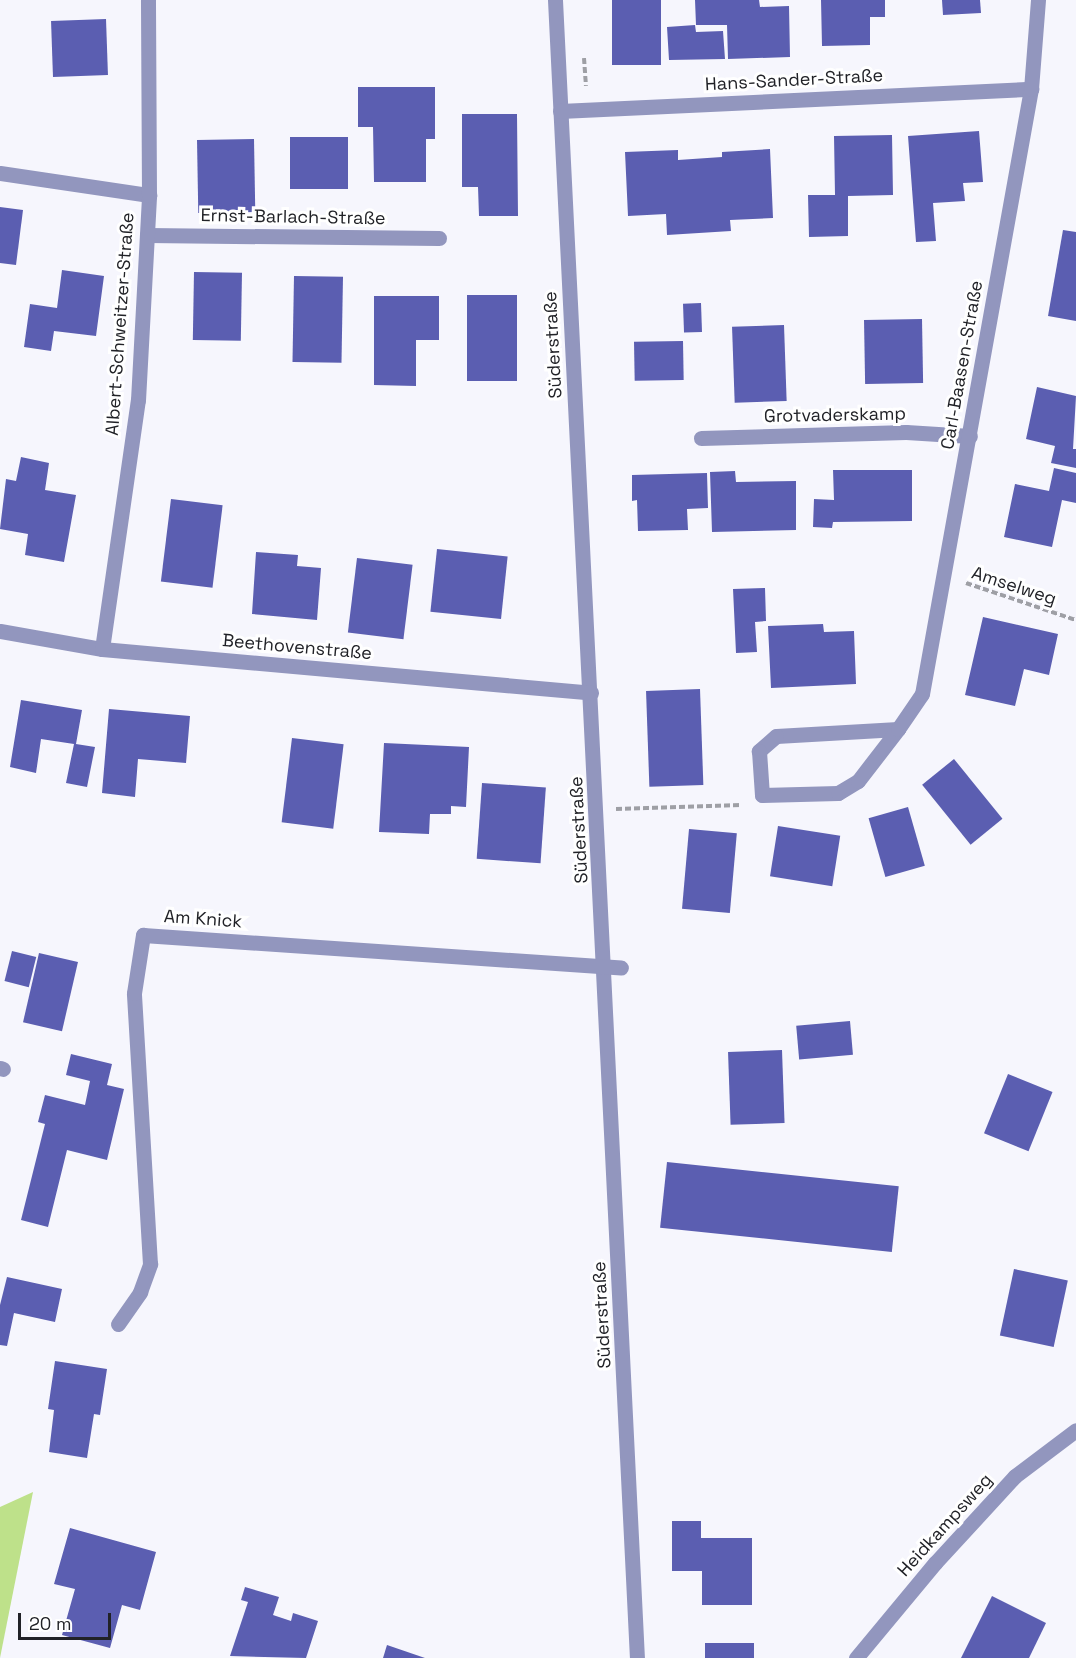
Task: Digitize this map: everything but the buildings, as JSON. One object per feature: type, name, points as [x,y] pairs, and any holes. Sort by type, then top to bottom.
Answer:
[{"type":"street","name":"Albert-Schweitzer-Straße","points":[[102,649],[138,400],[148,195],[148,0]]},
{"type":"street","name":"Süderstraße","points":[[555,0],[638,1658]]},
{"type":"street","name":"Carl-Baasen-Straße","points":[[762,795],[838,794],[858,781],[922,693],[1031,89],[1038,0]]},
{"type":"street","name":"Hans-Sander-Straße","points":[[560,111],[1031,89]]},
{"type":"street","points":[[0,173],[148,195]]},
{"type":"street","name":"Ernst-Barlach-Straße","points":[[147,235],[439,238]]},
{"type":"street","name":"Grotvaderskamp","points":[[701,438],[906,432],[970,436]]},
{"type":"street","name":"Beethovenstraße","points":[[0,631],[102,649],[591,693]]},
{"type":"street","points":[[762,795],[759,751],[776,736],[898,729]]},
{"type":"street","name":"Am Knick","points":[[118,1324],[140,1292],[150,1264],[134,993],[144,935],[621,968]]},
{"type":"street","name":"Heidkampsweg","points":[[856,1658],[935,1563],[1015,1476],[1076,1430]]},
{"type":"path","name":"Amselweg","points":[[943,581],[968,584],[1076,620]]},
{"type":"path","points":[[613,809],[739,806],[762,795]]},
{"type":"green space","points":[[33,1492],[0,1658],[0,1507]]}]
